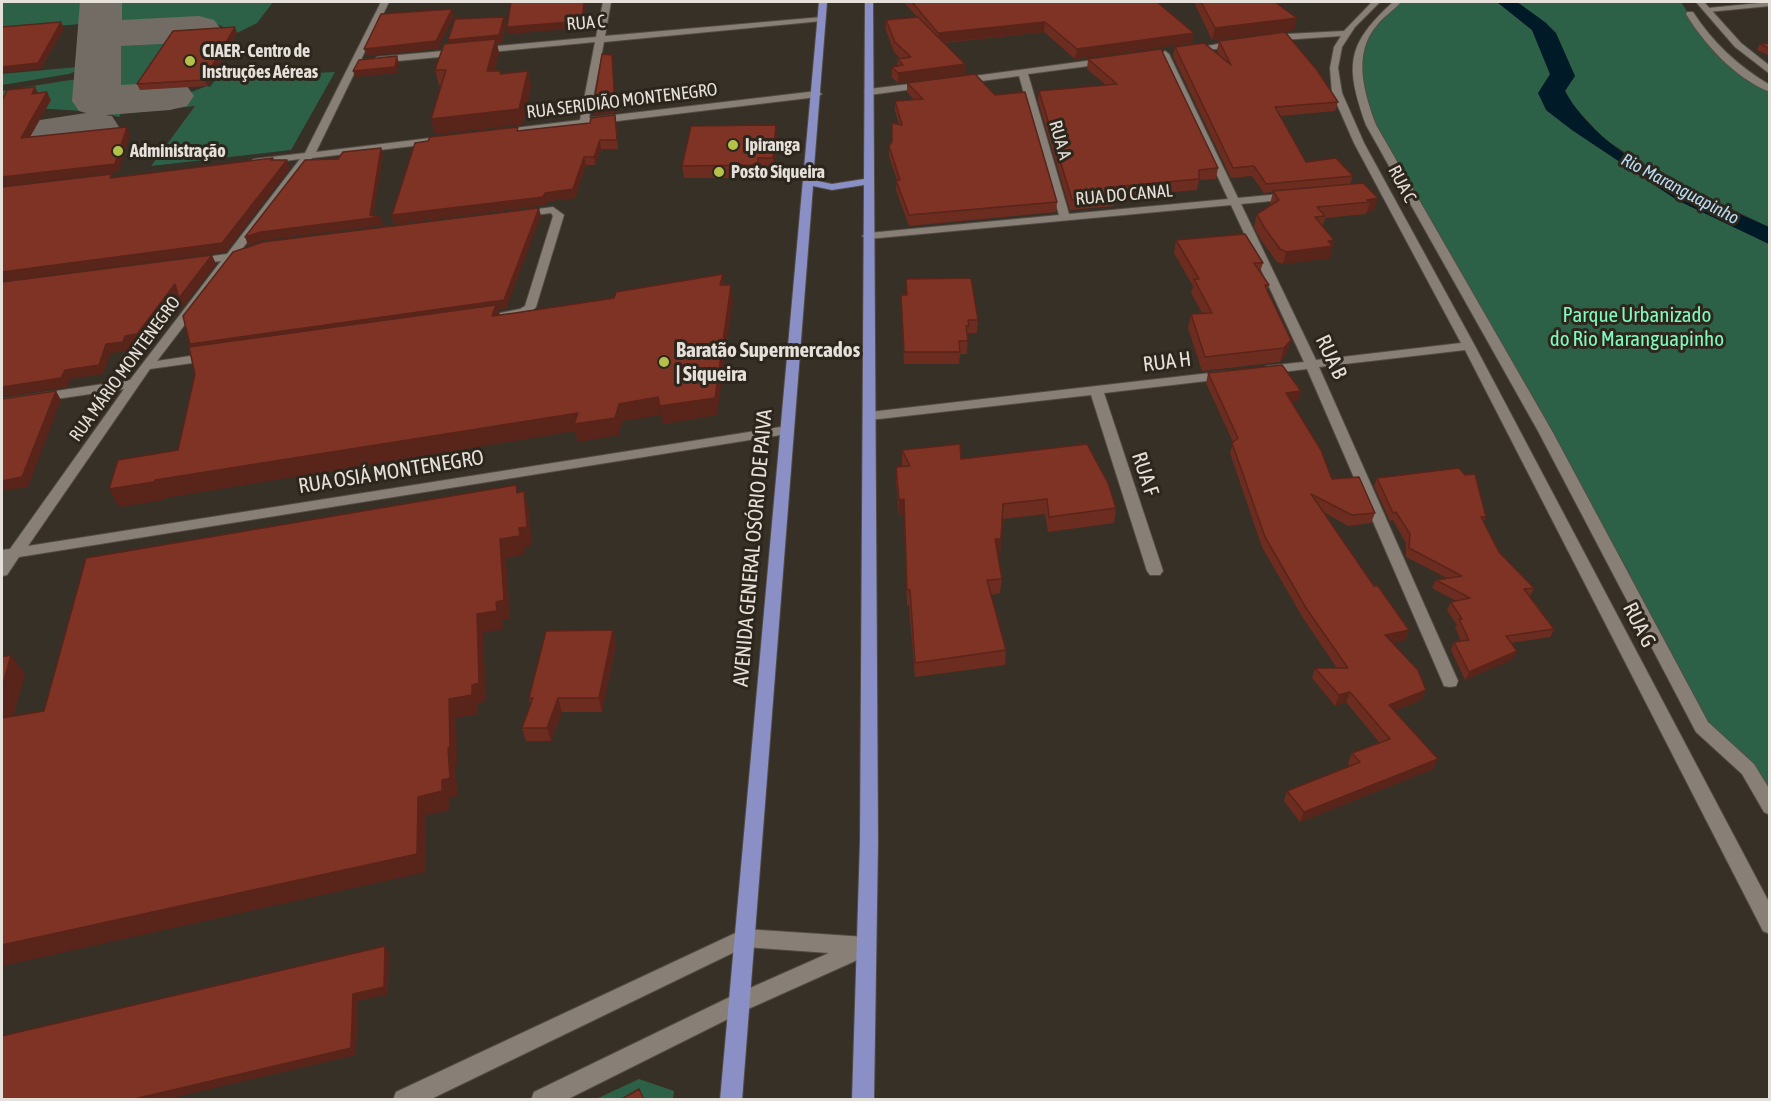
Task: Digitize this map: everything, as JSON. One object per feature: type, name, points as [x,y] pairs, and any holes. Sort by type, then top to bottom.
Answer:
[{"type":"main road","name":"AVENIDA GENERAL OSÓRIO DE PAIVA","points":[[731,1100],[823,2]]},
{"type":"main road","points":[[863,1100],[870,416],[869,2]]},
{"type":"main road","points":[[808,182],[832,187],[869,181]]},
{"type":"street","name":"RUA MÁRIO MONTENEGRO","points":[[2,571],[8,554],[146,366],[309,155],[384,2]]},
{"type":"street","points":[[584,122],[607,2]]},
{"type":"street","points":[[1154,55],[1286,35],[1346,33],[1376,2]]},
{"type":"street","points":[[1396,2],[1374,23],[1359,46],[1358,74],[1362,101],[1371,125],[1545,431],[1702,727],[1748,769],[1770,807]]},
{"type":"street","points":[[1700,2],[1738,45],[1770,71]]},
{"type":"street","points":[[1708,10],[1770,4]]},
{"type":"street","points":[[1690,14],[1699,30],[1728,59],[1770,89]]},
{"type":"street","name":"RUA C","points":[[353,62],[822,19]]},
{"type":"street","name":"RUA C","points":[[1346,33],[1338,47],[1334,68],[1337,93],[1378,188],[1469,346]]},
{"type":"street","points":[[1286,35],[1293,45]]},
{"type":"street","name":"RUA B","points":[[1166,54],[1312,364],[1450,681]]},
{"type":"street","points":[[954,81],[1122,60]]},
{"type":"street","name":"RUA A","points":[[1023,73],[1065,217]]},
{"type":"street","points":[[1322,79],[1337,93]]},
{"type":"street","points":[[869,92],[931,84]]},
{"type":"street","name":"RUA SERIDIÃO MONTENEGRO","points":[[493,133],[817,94]]},
{"type":"street","points":[[242,163],[458,137]]},
{"type":"street","name":"RUA DO CANAL","points":[[868,236],[1304,195]]},
{"type":"street","points":[[490,318],[524,312],[530,307],[559,215],[556,211],[513,214]]},
{"type":"street","points":[[183,263],[229,257],[255,248]]},
{"type":"street","name":"RUA H","points":[[870,416],[1469,346]]},
{"type":"street","name":"RUA G","points":[[1469,346],[1770,925]]},
{"type":"street","points":[[146,366],[218,356]]},
{"type":"street","points":[[2,403],[135,383]]},
{"type":"street","name":"RUA F","points":[[1096,390],[1155,571]]},
{"type":"street","name":"RUA OSIÁ MONTENEGRO","points":[[8,554],[787,430]]},
{"type":"street","points":[[404,1100],[744,938],[866,946]]},
{"type":"street","points":[[542,1100],[739,1004],[866,946]]},
{"type":"green space","points":[[2,2],[92,2],[91,23],[2,31]]},
{"type":"green space","points":[[110,2],[273,2],[257,23],[237,33],[217,24],[109,28]]},
{"type":"green space","name":"Parque Urbanizado do Rio Maranguapinho","points":[[1397,2],[1497,2],[1532,30],[1550,74],[1546,110],[1677,200],[1769,244],[1769,807],[1748,769],[1702,727],[1362,101],[1359,47]]},
{"type":"green space","points":[[1517,2],[1681,2],[1699,30],[1769,89],[1769,227],[1663,176],[1604,139],[1572,104],[1565,91],[1546,23]]},
{"type":"green space","points":[[176,32],[140,90],[167,91],[156,95],[112,97],[107,94],[109,36]]},
{"type":"green space","points":[[88,66],[69,74],[2,85],[2,74]]},
{"type":"green space","points":[[335,72],[291,150],[151,166],[195,106],[121,114],[119,117],[104,110],[106,103],[175,98],[207,86],[210,87],[217,78]]},
{"type":"green space","points":[[70,80],[87,81],[82,111],[2,106],[2,91]]},
{"type":"green space","points":[[639,1079],[674,1091],[673,1099],[594,1100]]},
{"type":"water","name":"Rio Maranguapinho","points":[[1497,2],[1517,2],[1556,33],[1575,76],[1565,91],[1582,115],[1603,137],[1628,156],[1684,189],[1769,227],[1769,244],[1677,200],[1546,110],[1538,93],[1550,74],[1532,30]]},
{"type":"building","points":[[511,2],[584,2],[582,21],[507,27]]},
{"type":"building","points":[[912,2],[1157,2],[1194,33],[1077,49],[1045,22],[938,33]]},
{"type":"building","points":[[1201,2],[1275,2],[1297,18],[1215,28]]},
{"type":"building","points":[[452,9],[436,41],[364,49],[381,14]]},
{"type":"building","points":[[504,17],[499,35],[448,40],[455,19]]},
{"type":"building","points":[[918,17],[965,64],[898,73],[892,67],[903,65],[898,59],[911,57],[895,42],[886,20]]},
{"type":"building","points":[[61,22],[38,63],[2,67],[2,27]]},
{"type":"building","name":"CIAER- Centro de Instruções Aéreas","points":[[235,27],[204,80],[137,84],[173,31]]},
{"type":"building","points":[[1285,32],[1317,70],[1338,102],[1275,107],[1306,162],[1336,158],[1353,176],[1266,184],[1254,166],[1233,168],[1175,47],[1204,43],[1231,65],[1219,41]]},
{"type":"building","points":[[496,39],[487,71],[501,71],[500,74],[528,71],[519,109],[431,119],[446,70],[435,70],[444,44]]},
{"type":"building","points":[[1770,43],[1770,49],[1760,44]]},
{"type":"building","points":[[1161,49],[1218,168],[1199,170],[1199,179],[1112,187],[1116,196],[1072,200],[1039,91],[1117,84],[1088,59]]},
{"type":"building","points":[[602,54],[612,55],[615,106],[593,109]]},
{"type":"building","points":[[397,56],[395,67],[353,71],[359,60]]},
{"type":"building","points":[[975,74],[995,95],[1025,92],[1057,202],[909,215],[896,180],[900,180],[889,146],[892,142],[892,123],[902,125],[895,101],[923,99],[907,83]]},
{"type":"building","points":[[35,87],[32,94],[47,92],[21,138],[127,127],[115,164],[2,177],[2,101],[7,90]]},
{"type":"building","points":[[615,115],[617,140],[600,140],[594,157],[584,157],[573,189],[545,193],[543,197],[392,215],[415,143],[428,141],[430,137],[518,127],[517,131],[590,123],[591,118]]},
{"type":"building","points":[[776,125],[773,158],[758,158],[757,165],[682,166],[691,126]]},
{"type":"building","points":[[381,148],[370,215],[380,217],[261,232],[245,237],[305,160],[338,159],[343,152]]},
{"type":"building","points":[[273,158],[271,160],[287,160],[222,243],[2,272],[2,187],[112,174],[110,178]]},
{"type":"building","points":[[1363,183],[1378,198],[1367,200],[1370,202],[1317,207],[1325,216],[1315,217],[1334,240],[1328,241],[1333,246],[1286,252],[1280,249],[1257,214],[1279,200],[1273,191]]},
{"type":"building","points":[[539,208],[504,300],[190,344],[183,316],[233,252],[263,242]]},
{"type":"building","points":[[1245,234],[1263,263],[1254,263],[1269,285],[1265,285],[1291,340],[1284,348],[1205,357],[1191,314],[1212,313],[1194,279],[1199,279],[1176,240]]},
{"type":"building","points":[[212,255],[179,298],[175,284],[137,334],[125,336],[123,342],[106,344],[99,365],[65,370],[61,378],[2,387],[2,282]]},
{"type":"building","points":[[723,274],[720,285],[731,285],[715,398],[660,406],[658,397],[619,404],[615,418],[574,424],[578,413],[109,489],[118,460],[178,450],[195,374],[189,347],[496,305],[492,316],[515,313],[614,298],[616,292]]},
{"type":"building","points":[[971,278],[978,320],[968,320],[969,326],[966,326],[968,341],[959,341],[960,352],[904,352],[901,295],[907,295],[906,279]]},
{"type":"building","points":[[1282,365],[1301,391],[1286,393],[1321,450],[1332,479],[1359,477],[1375,513],[1352,515],[1311,494],[1374,586],[1378,586],[1409,630],[1385,635],[1418,670],[1426,690],[1389,705],[1438,759],[1304,812],[1287,791],[1360,762],[1352,753],[1390,739],[1350,692],[1339,695],[1315,668],[1348,668],[1306,608],[1265,537],[1232,443],[1238,438],[1208,373]]},
{"type":"building","points":[[56,391],[22,477],[2,481],[2,399]]},
{"type":"building","points":[[960,444],[961,459],[1087,444],[1108,483],[1116,508],[1049,517],[1047,499],[1003,504],[1001,539],[995,539],[1002,579],[987,580],[1006,650],[915,663],[910,590],[907,590],[904,499],[899,500],[896,467],[910,466],[902,450]]},
{"type":"building","points":[[1459,468],[1465,475],[1475,474],[1486,517],[1481,517],[1499,552],[1534,588],[1524,589],[1554,629],[1506,636],[1517,651],[1469,672],[1454,642],[1469,640],[1459,619],[1462,619],[1451,602],[1470,598],[1436,580],[1462,576],[1409,548],[1410,534],[1396,512],[1393,513],[1377,478]]},
{"type":"building","points":[[516,485],[517,493],[524,491],[527,527],[519,528],[520,536],[500,539],[504,600],[496,602],[497,611],[477,614],[479,683],[472,685],[472,695],[449,699],[450,778],[442,780],[442,791],[418,797],[417,854],[2,945],[2,718],[44,711],[86,558]]},
{"type":"building","points":[[613,630],[599,698],[558,698],[547,728],[522,728],[533,698],[529,698],[546,631]]},
{"type":"building","points":[[11,655],[2,688],[2,657]]},
{"type":"building","points":[[385,946],[384,987],[353,994],[351,1048],[130,1100],[2,1100],[2,1036]]},
{"type":"building","points":[[639,1089],[644,1100],[620,1100]]},
{"type":"taxiway","points":[[99,34],[101,2]]},
{"type":"taxiway","points":[[99,34],[199,29]]},
{"type":"taxiway","points":[[99,34],[96,101],[170,96]]},
{"type":"taxiway","points":[[27,145],[38,134],[94,127]]},
{"type":"place","name":"CIAER- Centro de Instruções Aéreas","points":[[190,61]]},
{"type":"place","name":"Ipiranga","points":[[733,145]]},
{"type":"place","name":"Administração","points":[[118,151]]},
{"type":"place","name":"Posto Siqueira","points":[[719,172]]},
{"type":"place","name":"Baratão Supermercados | Siqueira","points":[[664,362]]}]
